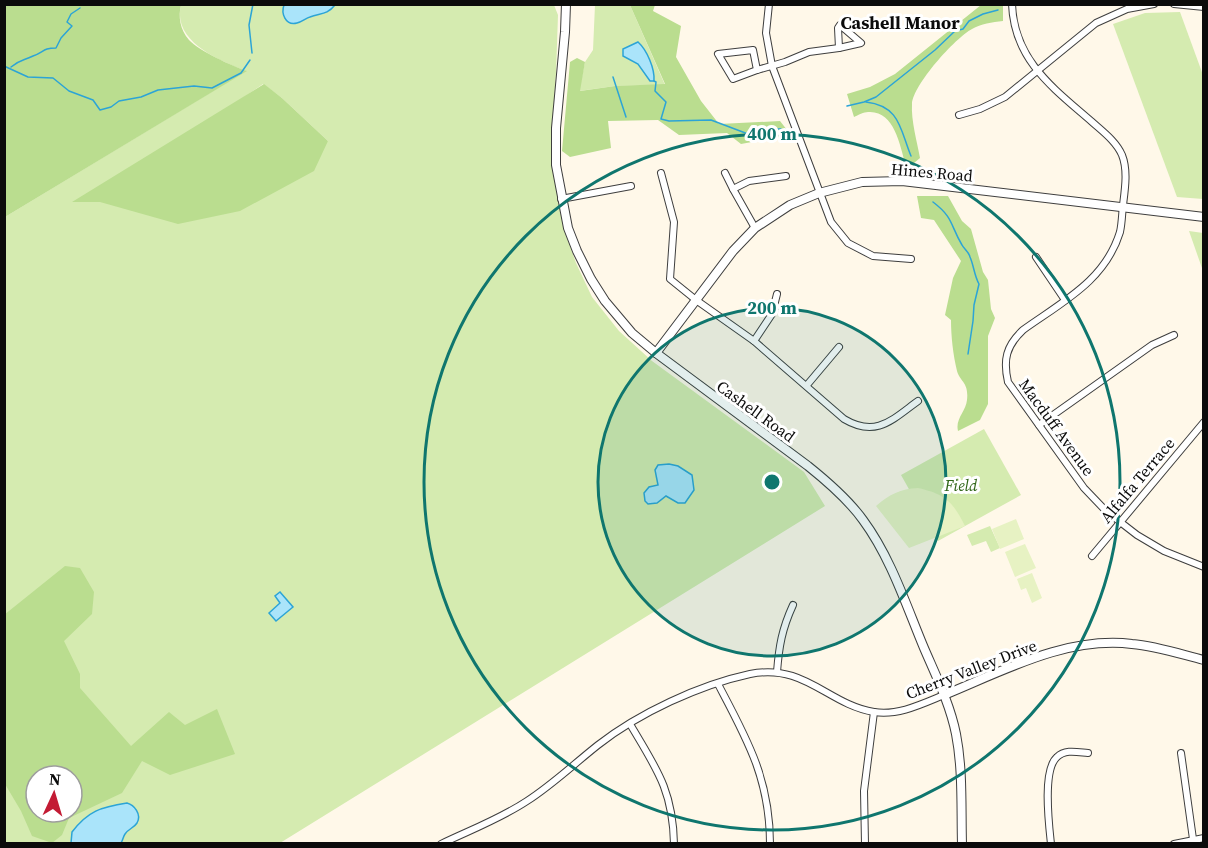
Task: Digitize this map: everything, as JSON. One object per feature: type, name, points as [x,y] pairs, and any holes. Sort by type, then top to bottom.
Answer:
[{"type":"street","name":"Cashell Road","points":[[566,4],[556,165],[561,199],[574,243],[605,301],[632,333],[808,465],[829,483],[863,520],[883,552],[897,581],[944,695],[955,731],[960,760],[963,843]]},
{"type":"street","points":[[769,4],[766,33],[772,66],[831,222],[848,243],[873,256],[912,259]]},
{"type":"street","name":"Macduff Avenue","points":[[1012,4],[1015,29],[1022,49],[1036,71],[1114,143],[1122,155],[1125,170],[1119,234],[1107,261],[1090,281],[1013,340],[1005,357],[1008,382],[1084,488],[1119,522],[1164,551],[1203,565]]},
{"type":"street","points":[[959,115],[980,109],[1005,97],[1103,19],[1127,9],[1154,4]]},
{"type":"street","points":[[1174,4],[1203,7]]},
{"type":"street","points":[[757,70],[753,50],[718,54],[733,79],[809,52],[839,48]]},
{"type":"street","points":[[661,173],[674,222],[670,279],[754,341],[855,426],[865,428],[887,424],[918,402]]},
{"type":"street","points":[[724,173],[755,228]]},
{"type":"street","points":[[733,189],[749,181],[786,176]]},
{"type":"street","name":"Hines Road","points":[[656,353],[733,251],[755,228],[790,205],[819,193],[862,182],[902,181],[1203,217]]},
{"type":"street","points":[[561,199],[631,186]]},
{"type":"street","points":[[1036,257],[1065,300]]},
{"type":"street","points":[[754,341],[772,314],[777,294]]},
{"type":"street","points":[[1039,425],[1152,345],[1174,335]]},
{"type":"street","points":[[807,385],[839,347]]},
{"type":"street","name":"Alfalfa Terrace","points":[[1092,556],[1203,422]]},
{"type":"street","points":[[777,672],[779,642],[793,605]]},
{"type":"street","name":"Cherry Valley Drive","points":[[441,843],[495,819],[527,801],[630,724],[671,702],[751,674],[777,672],[802,678],[850,704],[874,712],[901,711],[1067,648],[1104,643],[1131,643],[1203,660]]},
{"type":"street","points":[[718,684],[752,749],[761,774],[768,806],[770,843]]},
{"type":"street","points":[[865,843],[865,785],[874,712]]},
{"type":"street","points":[[630,724],[658,771],[669,797],[674,825],[674,843]]},
{"type":"street","points":[[1051,843],[1048,776],[1051,765],[1059,755],[1069,751],[1088,753]]},
{"type":"street","points":[[1181,753],[1193,839]]},
{"type":"street","points":[[1174,843],[1203,838]]},
{"type":"green space","points":[[5,5],[181,5],[180,23],[189,40],[208,53],[247,71],[5,217]]},
{"type":"green space","points":[[181,5],[554,5],[558,15],[551,143],[557,193],[563,226],[576,263],[592,297],[619,331],[652,361],[804,472],[825,506],[280,843],[5,844],[5,217],[246,71],[211,55],[190,39],[183,29],[180,18]],"holes":[[[263,84],[282,98],[328,141],[100,202],[92,202]]]},
{"type":"green space","points":[[595,5],[630,5],[665,85],[615,86],[579,91],[585,62],[593,50]]},
{"type":"green space","points":[[630,5],[655,5],[653,11],[681,26],[676,57],[701,101],[719,124],[780,121],[791,135],[741,144],[727,133],[679,135],[658,120],[608,121],[611,148],[570,157],[562,151],[570,62],[577,58],[585,62],[580,91],[615,86],[665,84]]},
{"type":"green space","points":[[981,5],[1003,5],[1003,21],[972,29],[946,52],[927,74],[912,104],[913,124],[920,158],[914,163],[905,163],[898,138],[890,123],[877,113],[866,112],[854,117],[847,94],[870,87],[895,74]]},
{"type":"green space","points":[[1180,12],[1203,75],[1203,199],[1177,197],[1113,24],[1145,13]]},
{"type":"green space","points":[[264,84],[328,141],[314,171],[240,211],[178,224],[100,202],[72,202]]},
{"type":"green space","points":[[917,196],[948,196],[962,221],[971,229],[983,272],[988,280],[991,309],[995,318],[988,336],[988,404],[980,420],[958,431],[957,427],[966,404],[967,394],[966,386],[958,375],[952,346],[951,320],[945,315],[953,278],[961,261],[934,220],[921,218]]},
{"type":"green space","points":[[1189,231],[1203,233],[1203,271]]},
{"type":"green space","name":"Field","points":[[984,429],[1021,495],[938,541],[901,475]]},
{"type":"green space","points":[[918,488],[935,493],[947,500],[965,526],[909,548],[876,506],[896,493]]},
{"type":"green space","points":[[1016,519],[1024,539],[1000,549],[992,529]]},
{"type":"green space","points":[[990,526],[1000,548],[991,552],[986,541],[972,546],[967,535]]},
{"type":"green space","points":[[1025,544],[1036,568],[1015,577],[1005,552]]},
{"type":"green space","points":[[65,566],[80,568],[94,592],[92,614],[64,641],[80,674],[80,688],[131,746],[169,712],[185,725],[217,709],[235,754],[170,775],[142,761],[122,793],[84,811],[84,764],[24,764],[24,818],[5,784],[4,615]]},
{"type":"green space","points":[[1032,573],[1042,598],[1032,603],[1026,588],[1021,590],[1017,579]]},
{"type":"green space","points":[[27,824],[67,824],[62,835],[52,843],[32,836]]},
{"type":"water","points":[[284,4],[335,5],[326,12],[299,22],[289,23],[283,12]]},
{"type":"water","points":[[638,42],[650,60],[654,81],[650,81],[638,64],[623,56],[623,49]]},
{"type":"water","points":[[658,465],[678,466],[692,475],[694,490],[685,503],[678,503],[666,496],[657,503],[648,504],[644,493],[649,487],[658,485],[655,470]]},
{"type":"water","points":[[280,592],[293,607],[276,621],[269,613],[280,603],[275,596]]},
{"type":"water","points":[[127,803],[137,810],[139,816],[136,825],[126,832],[121,843],[71,843],[72,832],[79,824],[84,824],[84,819],[110,806]]},
{"type":"waterway","points":[[252,53],[249,25],[253,4]]},
{"type":"waterway","points":[[11,67],[46,49],[56,48],[61,38],[72,26],[67,22],[71,14],[80,8]]},
{"type":"waterway","points":[[847,106],[876,97],[955,31],[963,29],[969,21],[998,10]]},
{"type":"waterway","points":[[4,66],[28,77],[53,78],[69,91],[93,100],[100,110],[111,107],[119,101],[141,97],[158,90],[194,86],[212,88],[241,73],[250,60]]},
{"type":"waterway","points":[[613,77],[626,117]]},
{"type":"waterway","points":[[654,81],[656,82],[655,91],[666,102],[661,119],[669,121],[711,120],[756,137],[773,129],[781,129]]},
{"type":"waterway","points":[[866,102],[886,108],[892,114],[901,128],[911,156]]},
{"type":"waterway","points":[[933,202],[948,217],[969,254],[979,284],[968,354]]},
{"type":"district","name":"Cashell Manor","points":[[900,23]]}]
